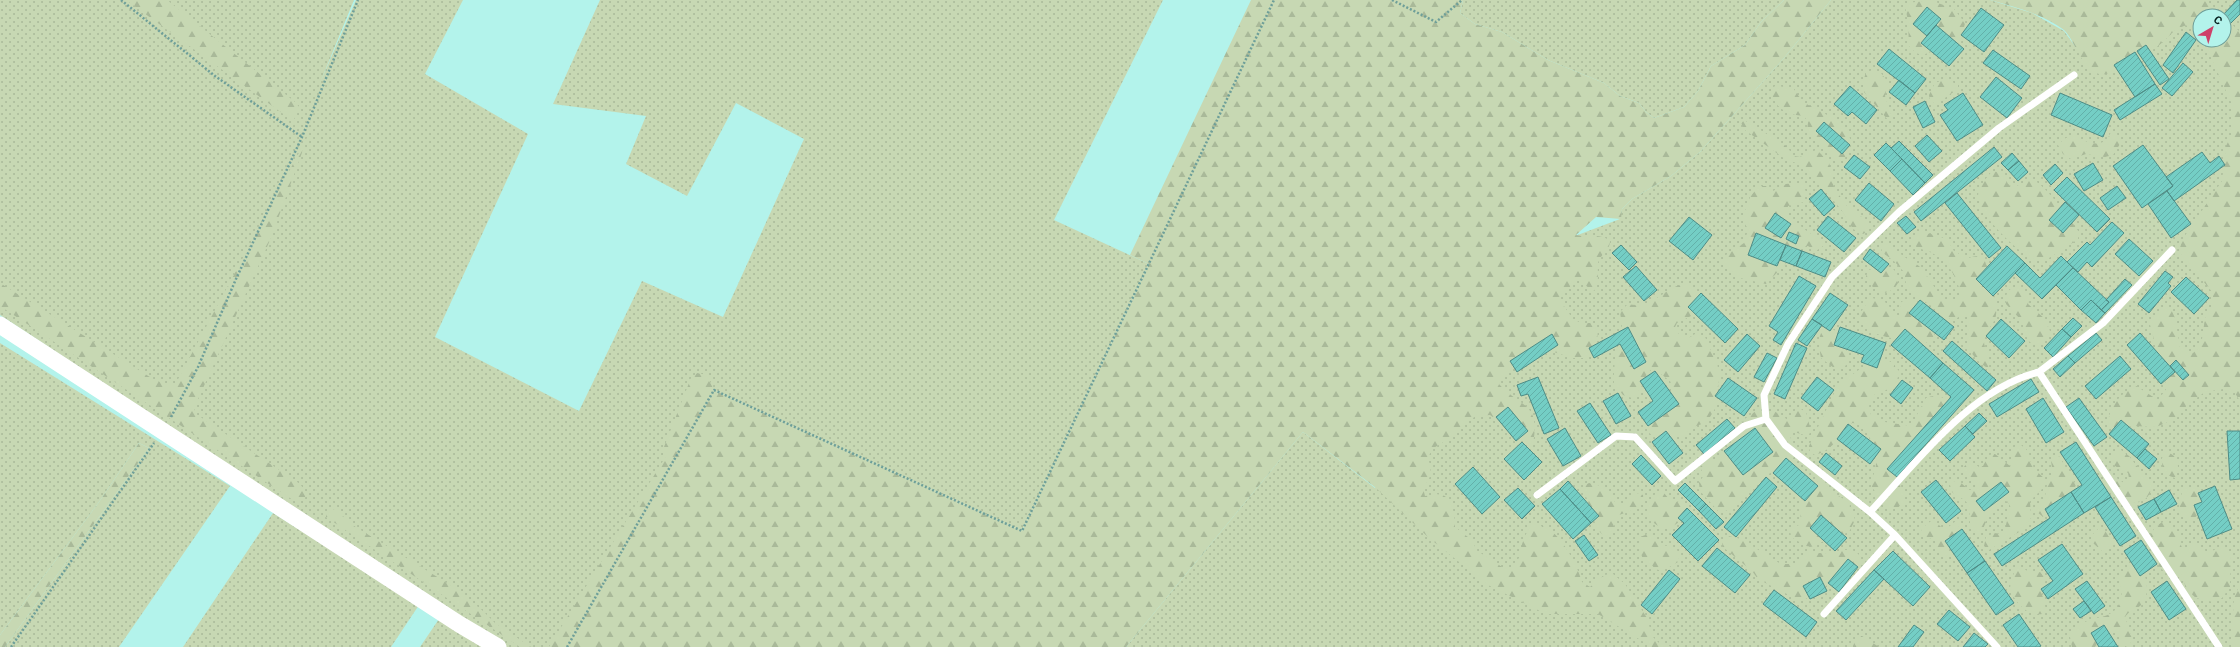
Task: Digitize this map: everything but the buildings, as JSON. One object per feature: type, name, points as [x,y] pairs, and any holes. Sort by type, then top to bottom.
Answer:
[{"type":"street","points":[[0,325],[498,647]]},
{"type":"lane","points":[[1998,647],[1895,535],[1870,512],[1784,445],[1766,418],[1764,395],[1788,344],[1832,277],[1899,212],[1999,128],[2074,75]]},
{"type":"lane","points":[[1870,512],[1965,411],[2019,377],[2039,372],[2103,323],[2172,250]]},
{"type":"lane","points":[[2039,372],[2219,647]]},
{"type":"lane","points":[[1537,495],[1616,436],[1635,437],[1675,481],[1744,426],[1766,418]]},
{"type":"lane","points":[[1824,614],[1895,535]]},
{"type":"path","points":[[121,0],[215,76],[302,137]]},
{"type":"path","points":[[11,647],[163,431],[198,367],[236,279],[302,137],[358,0]]},
{"type":"path","points":[[567,647],[714,390],[1022,531],[1274,0]]},
{"type":"path","points":[[1392,0],[1436,22],[1462,0]]},
{"type":"green space","points":[[0,0],[354,0],[320,83],[356,0],[463,0],[425,74],[528,134],[435,337],[579,411],[642,281],[723,317],[804,139],[736,103],[687,196],[626,164],[646,116],[553,104],[600,0],[1163,0],[1054,220],[1149,264],[1022,531],[714,390],[567,647],[504,647],[0,315]]},
{"type":"green space","points":[[126,0],[167,0],[295,102],[300,108],[293,121]]},
{"type":"green space","points":[[1251,0],[1463,0],[1460,13],[1475,24],[1502,32],[1548,60],[1604,83],[1620,96],[1639,103],[1646,112],[1654,118],[1684,107],[1698,91],[1711,66],[1745,45],[1761,22],[1784,0],[1831,0],[1784,58],[1700,152],[1671,176],[1632,199],[1622,209],[1621,219],[1596,217],[1576,235],[1598,236],[1610,241],[1610,244],[1598,263],[1598,281],[1594,291],[1576,280],[1559,299],[1573,319],[1581,323],[1593,323],[1598,332],[1594,345],[1585,358],[1573,358],[1541,348],[1511,367],[1506,372],[1499,384],[1531,412],[1535,430],[1533,443],[1530,444],[1490,415],[1476,416],[1462,425],[1450,438],[1432,449],[1428,458],[1430,477],[1423,488],[1425,496],[1440,494],[1449,500],[1454,513],[1455,527],[1473,541],[1476,550],[1502,567],[1510,568],[1519,558],[1524,539],[1531,526],[1534,524],[1545,527],[1558,537],[1563,544],[1577,568],[1582,582],[1590,587],[1604,575],[1613,574],[1625,584],[1647,618],[1652,636],[1659,643],[1672,647],[1652,647],[1598,614],[1546,614],[1488,585],[1429,538],[1376,488],[1303,432],[1126,647],[549,647],[666,456],[664,447],[691,378],[697,373],[707,375],[714,390],[1022,531],[1149,264],[1130,255]]},
{"type":"green space","points":[[1463,0],[1784,0],[1761,22],[1745,45],[1711,66],[1698,91],[1684,107],[1654,118],[1646,112],[1639,103],[1620,96],[1604,83],[1548,60],[1502,32],[1475,24],[1460,13]]},
{"type":"green space","points":[[1831,0],[1990,0],[2032,13],[2064,31],[2077,49],[2149,0],[2240,0],[2240,647],[1126,647],[1303,432],[1375,488],[1575,236],[1620,219],[1622,209],[1632,199],[1671,176],[1700,152],[1784,58]]},
{"type":"green space","points":[[1930,0],[1954,9],[1965,23],[1961,42],[1922,55],[1916,53],[1909,46],[1908,21],[1905,6],[1908,3]]},
{"type":"green space","points":[[1990,0],[2201,0],[2208,2],[2214,8],[2192,8],[2192,27],[2190,25],[2179,28],[2158,46],[2140,57],[2106,74],[2098,74],[2086,65],[2064,30],[2038,15]]},
{"type":"green space","points":[[2232,24],[2240,32],[2240,401],[2235,393],[2223,389],[2205,392],[2189,403],[2175,419],[2156,427],[2134,426],[2110,429],[2107,425],[2113,406],[2124,393],[2136,386],[2158,400],[2167,388],[2149,321],[2164,307],[2170,307],[2175,318],[2180,347],[2193,353],[2201,346],[2205,318],[2213,305],[2213,293],[2179,252],[2182,240],[2222,181],[2226,146],[2232,134],[2231,102],[2207,48],[2232,48]]},
{"type":"green space","points":[[1872,70],[1880,72],[1888,82],[1885,96],[1892,117],[1888,120],[1864,92],[1863,81],[1866,73]]},
{"type":"green space","points":[[1946,79],[1958,85],[1958,89],[1936,104],[1930,101],[1929,95],[1935,83]]},
{"type":"green space","points":[[1775,86],[1793,88],[1805,103],[1841,124],[1847,131],[1850,139],[1850,148],[1844,159],[1834,159],[1807,133],[1808,122],[1804,116],[1792,114],[1778,106],[1771,90]]},
{"type":"green space","points":[[1744,120],[1786,146],[1794,156],[1800,157],[1806,153],[1817,150],[1829,162],[1834,188],[1847,206],[1867,221],[1868,231],[1863,234],[1853,229],[1843,212],[1815,178],[1796,163],[1785,159],[1745,130],[1741,123]]},
{"type":"green space","points":[[2112,131],[2117,134],[2120,144],[2113,155],[2105,157],[2086,154],[2071,159],[2063,154],[2058,145],[2064,139],[2073,135],[2090,143],[2103,142]]},
{"type":"green space","points":[[308,136],[271,238],[194,408],[196,414],[300,484],[307,494],[303,500],[296,502],[0,306],[0,283],[153,379],[168,385],[176,383]]},
{"type":"green space","points":[[1992,171],[2002,174],[2008,184],[2014,187],[2033,179],[2052,197],[2079,232],[2078,239],[2042,261],[2025,254],[2004,236],[1986,215],[1980,205],[1978,197],[1979,189]]},
{"type":"green space","points":[[1794,183],[1803,185],[1806,192],[1804,202],[1788,206],[1787,214],[1804,229],[1822,241],[1823,246],[1816,251],[1808,246],[1802,247],[1766,284],[1740,278],[1724,263],[1723,257],[1744,243],[1748,230],[1743,219],[1743,213],[1748,206],[1750,197],[1759,186],[1766,186],[1768,190],[1773,191],[1786,184]]},
{"type":"green space","points":[[1919,232],[1936,235],[1948,240],[1953,250],[1967,259],[1977,256],[1985,261],[1996,307],[1995,319],[1984,338],[1984,345],[1989,361],[1988,368],[1978,361],[1970,350],[1968,343],[1969,324],[1967,317],[1961,315],[1956,319],[1950,319],[1914,294],[1906,283],[1904,272],[1895,262],[1882,252],[1881,247],[1887,244],[1919,266],[1930,280],[1942,300],[1954,301],[1961,294],[1954,275],[1942,259],[1911,242],[1913,236]]},
{"type":"green space","points":[[1880,266],[1893,269],[1897,273],[1898,283],[1894,289],[1885,293],[1873,287],[1869,283],[1866,276],[1869,270]]},
{"type":"green space","points":[[1689,283],[1695,290],[1696,294],[1691,316],[1677,323],[1675,327],[1680,336],[1688,338],[1695,334],[1705,337],[1720,371],[1716,407],[1707,422],[1691,428],[1683,435],[1652,436],[1648,431],[1649,425],[1674,391],[1670,381],[1653,368],[1647,375],[1640,390],[1632,398],[1623,395],[1614,384],[1614,368],[1622,325],[1620,312],[1628,304],[1645,304],[1653,301],[1673,288]]},
{"type":"green space","points":[[2017,286],[2023,289],[2029,296],[2028,304],[2045,319],[2050,331],[2045,341],[2038,345],[2029,342],[2021,320],[2006,304],[2007,293]]},
{"type":"green space","points":[[1872,298],[1884,301],[1899,317],[1901,314],[1900,303],[1906,299],[1914,299],[1930,313],[1937,323],[1934,336],[1926,343],[1876,334],[1866,328],[1860,321],[1862,311]]},
{"type":"green space","points":[[1828,327],[1836,331],[1850,357],[1848,363],[1842,369],[1834,368],[1821,358],[1819,340],[1824,329]]},
{"type":"green space","points":[[0,343],[230,486],[119,647],[5,647],[149,448],[139,443],[99,502],[0,635]]},
{"type":"green space","points":[[1885,359],[1891,362],[1899,371],[1898,377],[1896,382],[1890,388],[1872,396],[1869,406],[1871,415],[1885,422],[1911,426],[1926,398],[1939,396],[1951,403],[1896,468],[1905,501],[1899,507],[1894,509],[1885,508],[1871,485],[1876,466],[1876,458],[1873,445],[1867,432],[1858,424],[1852,423],[1831,446],[1821,453],[1815,455],[1810,452],[1809,446],[1838,385],[1860,369]]},
{"type":"green space","points":[[1799,408],[1806,412],[1811,431],[1808,436],[1794,432],[1790,434],[1794,457],[1785,465],[1761,478],[1751,486],[1739,501],[1731,508],[1719,512],[1700,491],[1699,483],[1704,475],[1700,467],[1706,461],[1720,459],[1733,439],[1739,423],[1756,411],[1774,411],[1788,420],[1792,418],[1793,412]]},
{"type":"green space","points":[[139,443],[149,448],[5,647],[0,647],[0,635],[99,502]]},
{"type":"green space","points":[[2021,445],[2029,452],[2030,461],[2045,479],[2043,488],[2030,501],[2031,518],[2019,532],[1989,550],[1984,546],[1986,537],[1994,533],[2002,534],[2005,530],[2010,505],[2006,501],[2000,502],[1989,514],[1983,529],[1977,533],[1971,527],[1969,507],[1967,503],[1952,492],[1950,485],[1953,481],[1960,482],[1969,490],[1976,489],[1976,484],[1961,471],[1967,463],[1971,462],[1979,467],[1983,466],[1989,455],[1995,454],[2010,466],[2013,462],[2011,454],[2014,447]]},
{"type":"green space","points":[[2121,450],[2129,456],[2152,486],[2149,495],[2143,501],[2135,503],[2118,499],[2106,486],[2104,476],[2109,473],[2124,483],[2129,478],[2128,473],[2115,466],[2111,461],[2110,457],[2116,451]]},
{"type":"green space","points":[[2166,452],[2170,453],[2176,458],[2178,470],[2175,478],[2167,475],[2163,466],[2162,458]]},
{"type":"green space","points":[[2056,456],[2059,456],[2076,485],[2069,499],[2043,517],[2036,511],[2045,497],[2047,485],[2053,474],[2051,461]]},
{"type":"green space","points":[[1820,478],[1832,492],[1847,501],[1852,509],[1855,520],[1849,532],[1819,543],[1814,547],[1806,546],[1791,537],[1790,529],[1799,525],[1801,520],[1799,504]]},
{"type":"green space","points":[[1589,483],[1601,486],[1616,503],[1623,503],[1638,493],[1643,495],[1643,500],[1638,507],[1617,516],[1612,533],[1604,536],[1597,529],[1584,490],[1585,485]]},
{"type":"green space","points":[[2187,488],[2196,489],[2203,496],[2201,512],[2191,521],[2183,517],[2179,511],[2182,491]]},
{"type":"green space","points":[[1657,491],[1663,492],[1670,500],[1675,502],[1679,501],[1685,504],[1686,515],[1677,524],[1669,528],[1660,527],[1649,519],[1649,504]]},
{"type":"green space","points":[[335,509],[354,526],[452,586],[483,611],[495,623],[531,647],[520,647],[326,517],[327,511]]},
{"type":"green space","points":[[273,513],[419,605],[391,647],[183,647]]},
{"type":"green space","points":[[1957,520],[1960,524],[1946,557],[1941,556],[1936,549],[1936,542],[1933,538],[1929,539],[1922,534],[1921,529],[1931,521],[1935,521],[1942,528],[1946,529]]},
{"type":"green space","points":[[2164,522],[2175,529],[2182,548],[2186,549],[2190,544],[2196,543],[2208,553],[2216,549],[2227,549],[2231,555],[2230,587],[2222,598],[2213,602],[2196,598],[2187,590],[2180,572],[2164,571],[2160,568],[2148,543],[2153,530]]},
{"type":"green space","points":[[2099,528],[2104,529],[2112,542],[2110,548],[2103,552],[2093,543],[2093,534]]},
{"type":"green space","points":[[1648,534],[1664,546],[1669,545],[1675,548],[1680,554],[1678,562],[1666,569],[1658,570],[1643,559],[1638,547],[1640,537]]},
{"type":"green space","points":[[1728,536],[1741,539],[1781,564],[1796,564],[1807,552],[1832,553],[1850,550],[1858,553],[1861,558],[1860,564],[1804,600],[1796,601],[1787,594],[1758,579],[1752,571],[1723,547],[1722,543]]},
{"type":"green space","points":[[2019,566],[2031,573],[2040,572],[2046,578],[2042,594],[2046,610],[2042,614],[2026,611],[2022,608],[2009,590],[2015,569]]},
{"type":"green space","points":[[2138,566],[2144,574],[2147,591],[2146,597],[2140,606],[2125,617],[2133,640],[2127,647],[2120,643],[2119,635],[2113,630],[2100,638],[2095,647],[2072,647],[2070,637],[2079,626],[2088,621],[2110,614],[2118,606],[2122,594],[2120,583],[2121,577],[2129,568]]},
{"type":"green space","points":[[2240,584],[2240,647],[2231,647],[2234,598]]},
{"type":"green space","points":[[439,619],[484,647],[420,647]]},
{"type":"green space","points":[[1856,636],[1862,636],[1879,647],[1853,647]]}]
